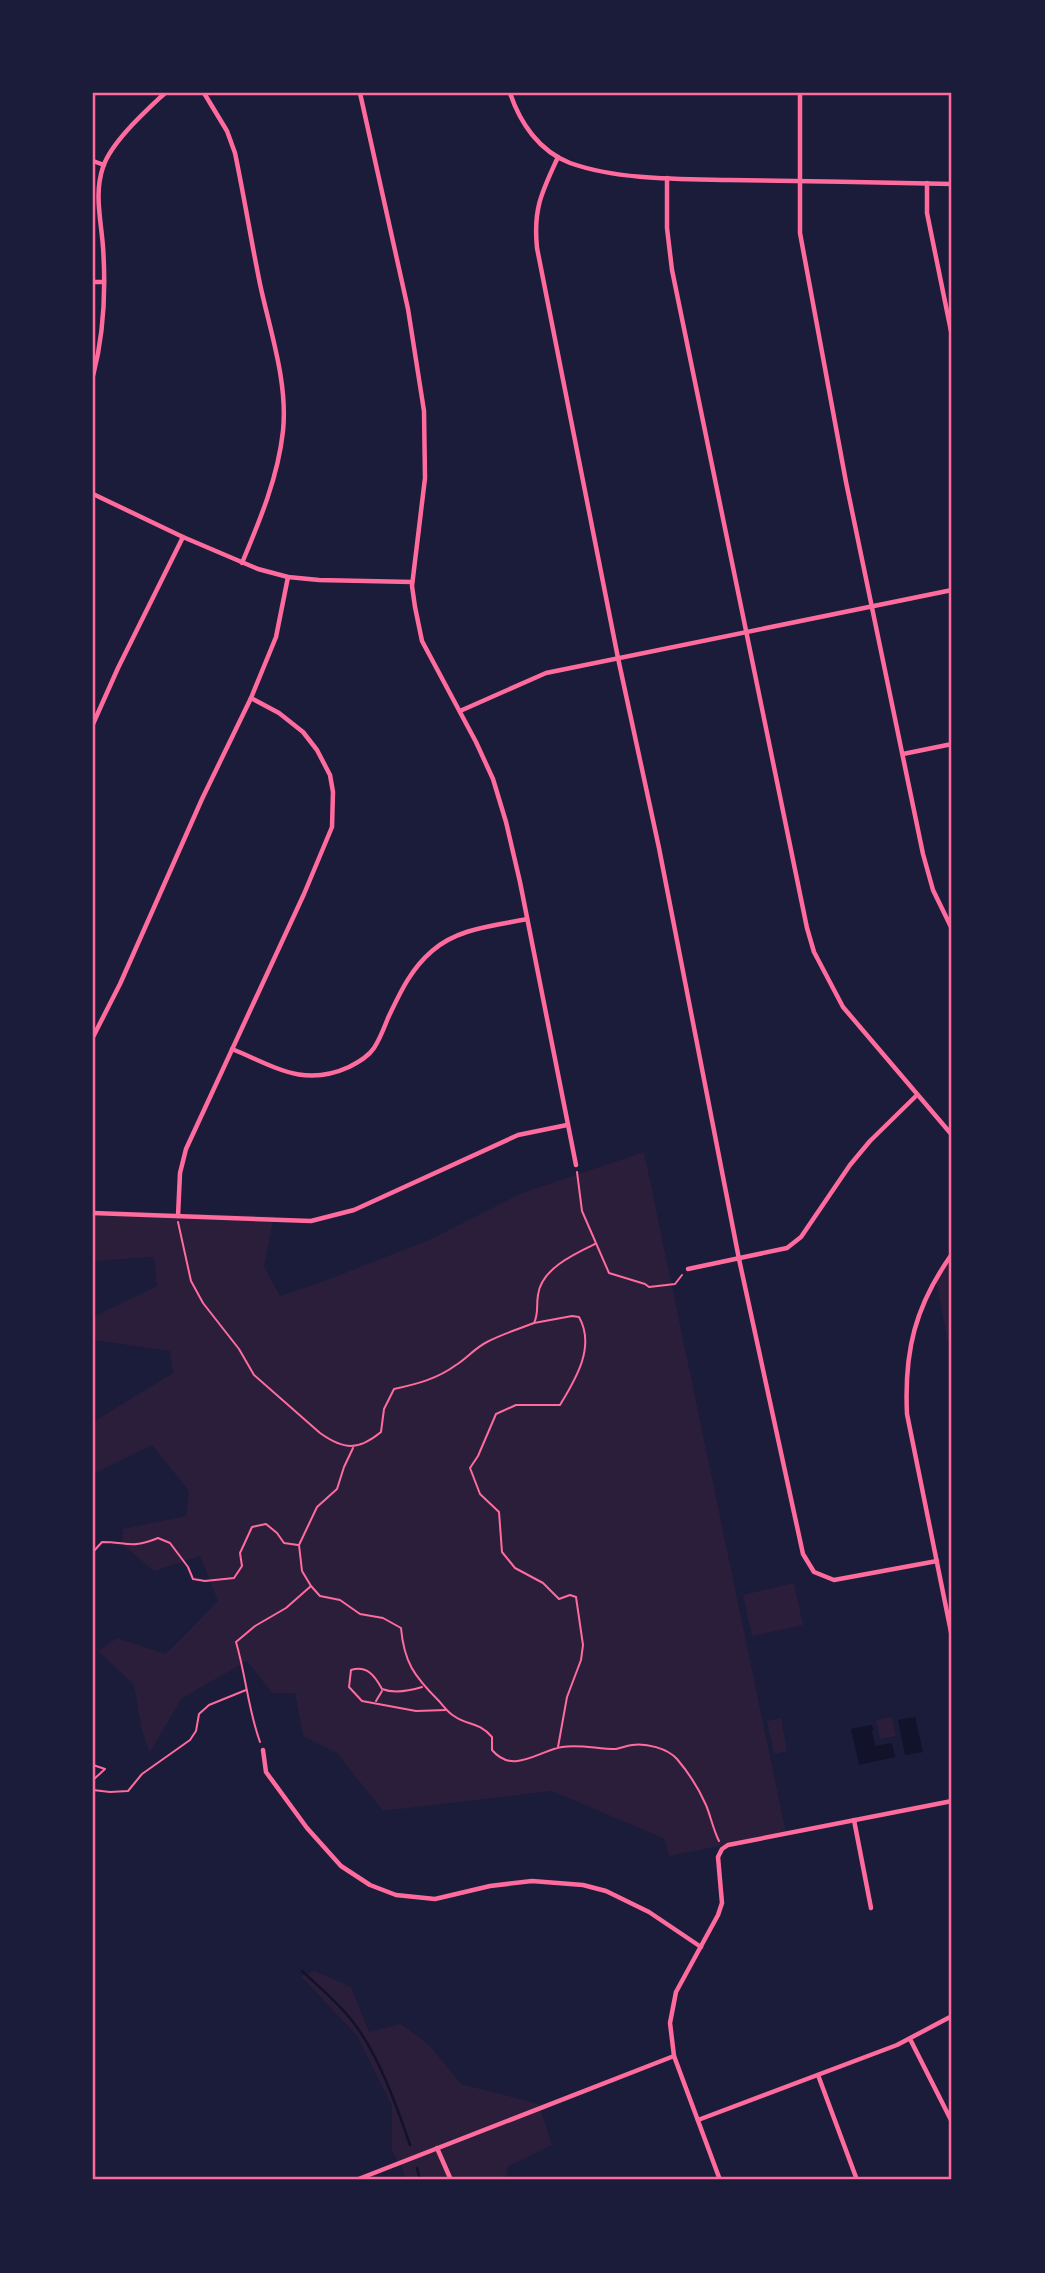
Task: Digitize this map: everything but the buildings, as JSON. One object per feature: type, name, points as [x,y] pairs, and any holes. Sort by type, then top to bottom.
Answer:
[{"type":"street","points":[[93,376],[104,313],[103,244],[97,200],[104,165],[121,138],[165,93]]},
{"type":"street","points":[[204,93],[228,131],[236,153],[278,366],[284,414],[275,473],[242,563]]},
{"type":"street","points":[[360,93],[408,309],[424,411],[425,478],[412,582],[422,641],[493,779],[506,822],[576,1166]]},
{"type":"street","points":[[510,93],[523,122],[543,146],[571,163],[603,170],[667,178],[952,184]]},
{"type":"street","points":[[800,93],[800,233],[846,482],[923,854],[933,890],[952,929]]},
{"type":"street","points":[[558,157],[537,205],[537,248],[739,1259],[802,1551],[808,1565],[822,1577],[837,1580],[937,1561]]},
{"type":"street","points":[[93,162],[104,165]]},
{"type":"street","points":[[667,178],[667,228],[672,270],[814,952],[843,1007],[952,1135]]},
{"type":"street","points":[[927,183],[927,213],[952,336]]},
{"type":"street","points":[[93,282],[104,282]]},
{"type":"street","points":[[93,494],[258,569],[288,577],[319,580],[412,582]]},
{"type":"street","points":[[93,724],[118,667],[183,537]]},
{"type":"street","points":[[93,1037],[251,698],[276,637],[288,577]]},
{"type":"street","points":[[460,712],[546,673],[952,590]]},
{"type":"street","points":[[178,1216],[180,1173],[186,1149],[304,894],[332,827],[334,808],[330,775],[317,750],[303,732],[279,713],[251,698]]},
{"type":"street","points":[[903,754],[952,744]]},
{"type":"street","points":[[232,1049],[307,1077],[321,1077],[338,1072],[368,1056],[376,1045],[405,982],[433,950],[450,938],[467,931],[527,919]]},
{"type":"street","points":[[688,1269],[787,1248],[801,1237],[850,1165],[870,1141],[917,1096]]},
{"type":"street","points":[[93,1213],[311,1222],[354,1210],[518,1135],[566,1125]]},
{"type":"street","points":[[952,1254],[923,1301],[916,1321],[906,1387],[907,1415],[952,1637]]},
{"type":"street","points":[[263,1749],[266,1772],[307,1828],[341,1866],[370,1885],[396,1895],[435,1899],[489,1886],[532,1881],[583,1885],[606,1891],[649,1912],[701,1947]]},
{"type":"street","points":[[720,2180],[674,2056],[670,2023],[676,1992],[722,1903],[718,1858],[725,1846],[952,1801]]},
{"type":"street","points":[[854,1820],[871,1908]]},
{"type":"street","points":[[698,2120],[910,2039],[952,2016]]},
{"type":"street","points":[[910,2039],[952,2122]]},
{"type":"street","points":[[356,2180],[674,2056]]},
{"type":"street","points":[[818,2075],[857,2180]]},
{"type":"street","points":[[437,2148],[451,2180]]},
{"type":"path","points":[[576,1166],[582,1211],[609,1273],[645,1283],[649,1287],[675,1284],[688,1269]]},
{"type":"path","points":[[178,1216],[191,1281],[203,1303],[239,1349],[254,1375],[320,1433],[352,1448],[368,1443],[380,1432],[384,1409],[394,1388],[439,1377],[488,1341],[534,1323],[579,1317],[584,1326],[586,1341],[578,1374],[560,1405],[516,1405],[496,1414],[470,1468],[480,1494],[499,1512],[502,1552],[515,1568],[543,1583],[559,1599],[570,1595],[576,1597],[583,1645],[581,1660],[567,1697],[557,1748]]},
{"type":"path","points":[[534,1323],[538,1314],[538,1293],[551,1269],[595,1244]]},
{"type":"path","points":[[352,1448],[337,1489],[317,1507],[299,1545],[302,1571],[320,1596],[340,1600],[360,1614],[383,1618],[401,1628],[410,1668],[423,1686],[455,1717],[482,1727],[492,1737],[492,1750],[497,1756],[518,1761],[574,1745],[617,1749],[633,1745],[662,1749],[675,1757],[693,1781],[706,1805],[713,1830],[725,1846]]},
{"type":"path","points":[[93,1552],[102,1542],[130,1546],[146,1544],[158,1538],[170,1543],[188,1567],[193,1579],[213,1581],[234,1578],[242,1566],[240,1553],[252,1527],[266,1524],[277,1533],[284,1544],[299,1545]]},
{"type":"path","points":[[263,1749],[249,1707],[243,1666],[236,1642],[255,1626],[286,1608],[311,1586]]},
{"type":"path","points":[[423,1686],[389,1692],[382,1689],[376,1678],[367,1670],[359,1667],[351,1670],[349,1686],[362,1701],[416,1711],[447,1710]]},
{"type":"path","points":[[376,1702],[382,1689]]},
{"type":"path","points":[[93,1790],[128,1791],[142,1774],[190,1740],[197,1731],[199,1714],[209,1705],[246,1690]]},
{"type":"path","points":[[93,1765],[105,1769],[93,1780]]},
{"type":"shaded area","points":[[644,1152],[786,1833],[669,1856],[665,1839],[552,1791],[383,1811],[337,1753],[303,1736],[295,1693],[272,1693],[247,1661],[182,1698],[150,1752],[142,1731],[134,1685],[98,1651],[117,1638],[166,1654],[218,1601],[200,1556],[154,1571],[122,1544],[123,1529],[186,1516],[189,1491],[152,1445],[93,1474],[93,1422],[173,1373],[170,1351],[93,1340],[93,1317],[157,1286],[154,1257],[93,1261],[93,1211],[274,1216],[264,1266],[280,1296],[431,1239],[522,1193]]},
{"type":"shaded area","points":[[952,1254],[952,1363],[936,1280]]},
{"type":"shaded area","points":[[794,1583],[803,1625],[752,1636],[743,1595]]},
{"type":"shaded area","points":[[892,1717],[896,1736],[880,1739],[876,1721]]},
{"type":"shaded area","points":[[915,1717],[923,1752],[905,1755],[898,1720]]},
{"type":"shaded area","points":[[781,1718],[787,1751],[774,1754],[767,1721]]},
{"type":"shaded area","points":[[871,1725],[874,1729],[875,1746],[892,1743],[895,1757],[859,1765],[851,1729]]},
{"type":"shaded area","points":[[315,1971],[351,1987],[369,2032],[401,2024],[429,2045],[461,2084],[539,2104],[552,2145],[507,2167],[506,2180],[403,2180],[404,2172],[392,2151],[392,2106],[357,2036],[301,1976]]},
{"type":"waterway","points":[[302,1971],[344,2011],[359,2030],[377,2061],[410,2145]]},
{"type":"waterway","points":[[417,2168],[420,2180]]}]
